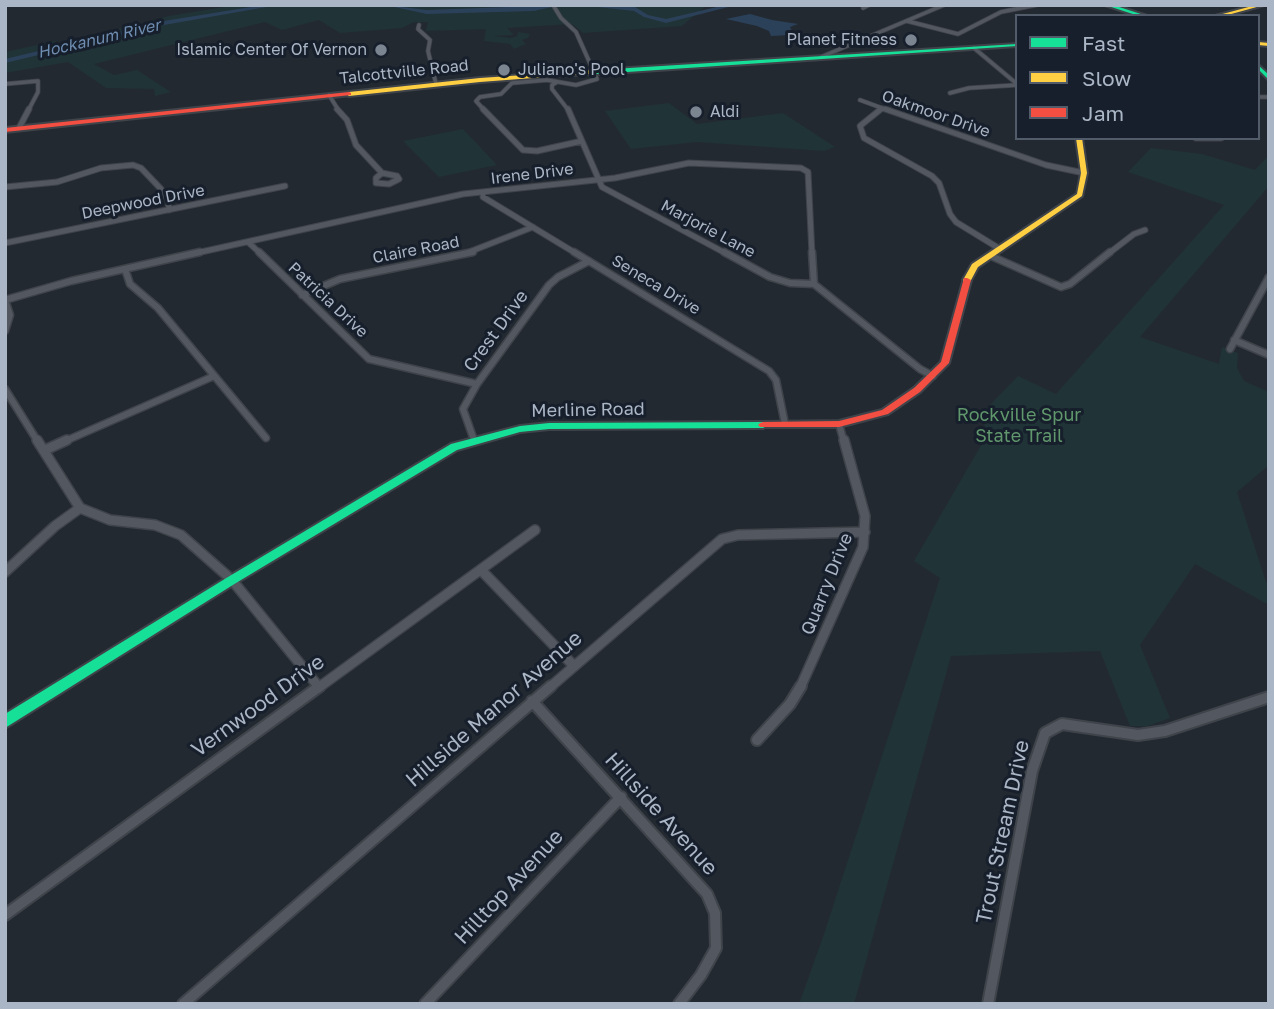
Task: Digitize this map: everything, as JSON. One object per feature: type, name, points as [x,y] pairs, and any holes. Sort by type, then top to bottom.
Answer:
[{"type":"main road","points":[[1107,5],[1138,14]]},
{"type":"main road","points":[[1225,14],[1262,5]]},
{"type":"main road","name":"Talcottville Road","points":[[5,130],[436,84],[594,71],[1015,45]]},
{"type":"main road","points":[[1079,140],[1084,173]]},
{"type":"main road","name":"Merline Road","points":[[5,722],[232,580],[454,447],[520,429],[549,426],[839,424],[885,412],[901,403],[945,363],[968,276],[975,266],[1076,200],[1083,189],[1084,173]]},
{"type":"street","points":[[863,8],[869,5]]},
{"type":"street","points":[[821,57],[943,5]]},
{"type":"street","points":[[907,21],[958,34],[1001,12],[1036,5]]},
{"type":"street","points":[[554,6],[561,18],[576,32],[597,79],[586,85],[557,82],[512,83],[501,94],[480,97],[476,101],[523,150],[537,151],[582,142]]},
{"type":"street","points":[[419,25],[419,30],[430,40],[428,51],[436,84]]},
{"type":"street","points":[[974,48],[1015,83]]},
{"type":"street","points":[[5,85],[38,81],[38,92],[19,128]]},
{"type":"street","points":[[557,82],[552,89],[568,107],[597,179]]},
{"type":"street","points":[[950,93],[969,88],[1015,85]]},
{"type":"street","points":[[329,95],[347,120],[356,145],[382,173]]},
{"type":"street","name":"Oakmoor Drive","points":[[860,100],[1046,165],[1084,173]]},
{"type":"street","points":[[882,108],[860,126],[864,138],[932,176],[939,183],[950,214],[956,222],[995,252],[1061,287],[1070,284],[1134,234],[1144,230]]},
{"type":"street","name":"Irene Drive","points":[[5,300],[71,281],[463,194],[597,179],[690,163],[806,170],[814,284]]},
{"type":"street","points":[[5,187],[49,183],[101,168],[132,165],[141,168],[162,189],[168,200],[169,210]]},
{"type":"street","name":"Marjorie Lane","points":[[597,179],[610,193],[770,277],[790,283],[814,284]]},
{"type":"street","name":"Deepwood Drive","points":[[5,243],[285,186]]},
{"type":"street","name":"Seneca Drive","points":[[483,192],[483,197],[769,371],[776,380],[785,424]]},
{"type":"street","name":"Claire Road","points":[[302,295],[341,279],[475,252],[533,227]]},
{"type":"street","name":"Patricia Drive","points":[[249,243],[369,359],[477,384]]},
{"type":"street","name":"Crest Drive","points":[[474,440],[463,410],[477,384],[549,285],[558,276],[589,261]]},
{"type":"street","points":[[125,269],[130,284],[158,308],[266,438]]},
{"type":"street","points":[[1230,349],[1269,277]]},
{"type":"street","points":[[814,284],[920,369],[933,376]]},
{"type":"street","points":[[5,300],[10,315],[5,331]]},
{"type":"street","points":[[1234,340],[1269,355]]},
{"type":"street","points":[[45,450],[214,376]]},
{"type":"street","points":[[5,389],[80,508],[110,520],[155,525],[181,535],[232,580],[318,686]]},
{"type":"street","name":"Quarry Drive","points":[[757,740],[790,704],[806,678],[863,547],[865,516],[839,424]]},
{"type":"street","points":[[5,572],[55,526],[80,508]]},
{"type":"street","name":"Vernwood Drive","points":[[5,915],[535,530]]},
{"type":"street","name":"Hillside Manor Avenue","points":[[183,1004],[722,538],[729,535],[866,532]]},
{"type":"street","points":[[481,570],[573,665]]},
{"type":"street","name":"Trout Stream Drive","points":[[988,1004],[1032,771],[1045,733],[1062,724],[1138,735],[1165,731],[1269,696]]},
{"type":"street","name":"Hillside Avenue","points":[[532,701],[707,894],[715,913],[716,948],[701,975],[679,1004]]},
{"type":"street","name":"Hilltop Avenue","points":[[430,1002],[621,797]]},
{"type":"green space","points":[[236,5],[707,5],[682,26],[583,33],[572,24],[507,28],[514,35],[494,36],[511,38],[517,36],[518,32],[530,34],[522,40],[526,44],[514,49],[510,44],[484,41],[486,29],[426,31],[428,22],[414,22],[402,28],[340,33],[319,20],[282,30],[265,22],[94,64],[114,75],[137,70],[171,92],[155,96],[154,89],[106,88],[68,62],[5,73],[5,52],[55,41],[59,44],[169,16]]},
{"type":"green space","points":[[669,103],[697,124],[783,113],[835,147],[824,151],[697,142],[631,149],[605,111]]},
{"type":"green space","points":[[463,129],[497,165],[439,177],[403,141]]},
{"type":"green space","name":"Rockville Spur State Trail","points":[[1151,148],[1202,154],[1255,170],[1269,155],[1269,186],[1140,337],[1219,364],[1222,347],[1238,353],[1237,368],[1244,381],[1269,392],[1269,465],[1237,492],[1266,582],[1269,583],[1269,605],[1195,564],[1140,645],[1170,718],[1148,726],[1130,726],[1100,651],[951,656],[854,1004],[799,1004],[940,578],[914,561],[983,442],[986,409],[1018,376],[1056,394],[1224,205],[1128,172]]},
{"type":"water","points":[[750,14],[798,24],[790,27],[793,33],[790,35],[771,36],[769,31],[757,26],[726,19]]},
{"type":"waterway","name":"Hockanum River","points":[[5,61],[164,23],[275,5]]},
{"type":"waterway","name":"Hockanum River","points":[[388,5],[427,12],[534,9],[558,5]]},
{"type":"waterway","name":"Hockanum River","points":[[582,5],[635,9],[646,16],[666,21],[733,5]]},
{"type":"traffic: fast","points":[[1107,5],[1138,14]]},
{"type":"traffic: fast","points":[[597,72],[1015,45]]},
{"type":"traffic: fast","points":[[1260,68],[1269,78]]},
{"type":"traffic: fast","points":[[5,722],[232,580],[454,447],[520,429],[549,426],[763,425]]},
{"type":"traffic: slow","points":[[1225,14],[1262,5]]},
{"type":"traffic: slow","points":[[1260,43],[1269,45]]},
{"type":"traffic: slow","points":[[349,94],[480,80],[597,72]]},
{"type":"traffic: slow","points":[[967,280],[975,266],[1080,195],[1084,173],[1079,140]]},
{"type":"traffic: jam","points":[[5,130],[349,94]]},
{"type":"traffic: jam","points":[[763,425],[839,424],[885,412],[917,390],[945,363],[967,280]]},
{"type":"place","name":"Planet Fitness","points":[[911,40]]},
{"type":"place","name":"Islamic Center Of Vernon","points":[[381,50]]},
{"type":"place","name":"Juliano's Pool","points":[[504,70]]},
{"type":"place","name":"Aldi","points":[[696,112]]}]
